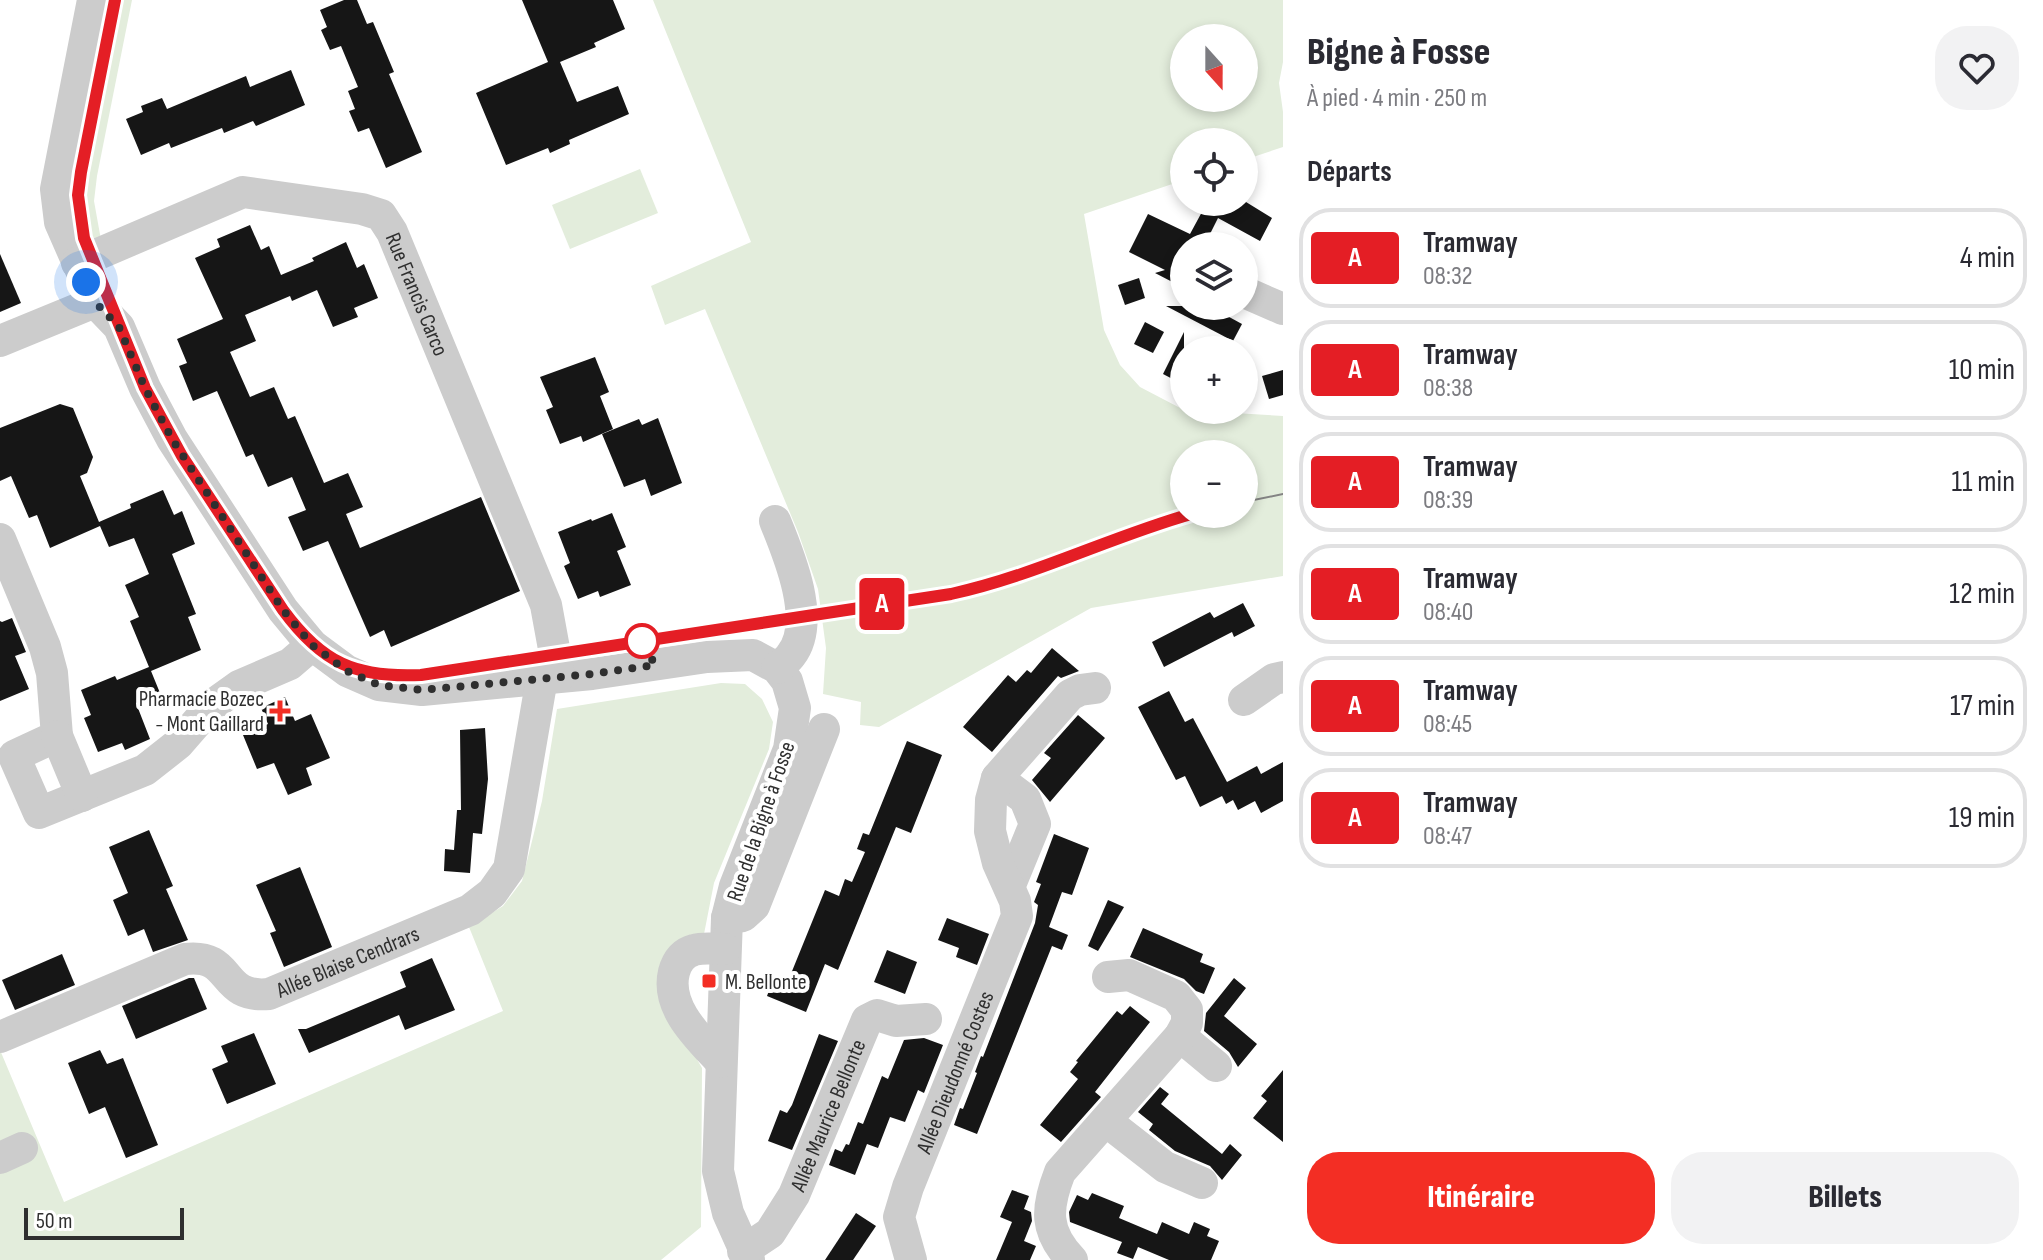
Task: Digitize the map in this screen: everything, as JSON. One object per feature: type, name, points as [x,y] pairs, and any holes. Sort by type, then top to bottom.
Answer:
[{"type":"street","points":[[93,0],[56,189],[60,222],[95,302],[119,327],[145,388],[192,472],[283,610],[312,645],[347,671],[379,685],[422,690],[592,674],[707,657],[753,655],[777,668],[792,654],[802,624],[791,561],[775,521]]},
{"type":"street","name":"Rue Francis Carco","points":[[77,263],[243,192],[362,209],[381,215],[392,232],[508,512],[546,605],[552,628]]},
{"type":"street","points":[[1258,298],[1283,309]]},
{"type":"street","points":[[0,341],[95,302]]},
{"type":"street","points":[[0,539],[45,647],[52,673],[57,736],[82,796]]},
{"type":"street","name":"Allée Blaise Cendrars","points":[[0,1037],[185,959],[201,957],[217,964],[239,991],[253,996],[269,994],[470,910],[492,893],[509,869],[551,677],[552,628]]},
{"type":"street","points":[[57,736],[14,756],[39,813],[145,770],[178,744],[220,699],[239,686],[290,664],[312,645]]},
{"type":"street","name":"Rue de la Bigne à Fosse","points":[[746,1256],[728,1213],[718,1171],[726,934],[735,886],[789,749],[795,708],[787,681],[777,668]]},
{"type":"street","points":[[1244,700],[1274,679],[1283,677]]},
{"type":"street","points":[[997,778],[1070,695],[1095,688]]},
{"type":"street","points":[[721,1062],[684,1019],[676,1001],[673,978],[681,957],[726,934],[754,906],[824,729]]},
{"type":"street","name":"Allée Dieudonné Costes","points":[[911,1260],[899,1217],[908,1187],[1017,916],[1010,885],[998,863],[990,831],[991,800],[997,778],[1025,799],[1035,824],[1010,885]]},
{"type":"street","points":[[1072,1260],[1057,1245],[1050,1222],[1050,1197],[1060,1172],[1180,1036],[1187,1023],[1187,1010],[1176,996],[1129,975],[1108,977]]},
{"type":"street","name":"Allée Maurice Bellonte","points":[[746,1256],[770,1233],[794,1195],[867,1020],[877,1015],[896,1021],[926,1019]]},
{"type":"street","points":[[1180,1036],[1216,1066]]},
{"type":"street","points":[[1106,1121],[1165,1167],[1202,1183]]},
{"type":"green space","points":[[103,0],[132,0],[97,176],[94,201],[101,240],[90,243],[78,239],[68,169]]},
{"type":"green space","points":[[653,0],[1283,0],[1283,62],[1279,83],[1283,147],[1258,155],[1258,128],[1170,128],[1170,185],[1084,214],[1104,330],[1120,365],[1140,387],[1170,403],[1170,424],[1258,424],[1258,414],[1283,416],[1283,576],[1091,608],[879,727],[860,725],[861,702],[823,694],[826,648],[818,589],[798,532],[705,309],[665,325],[651,286],[751,242]]},
{"type":"green space","points":[[640,169],[658,213],[570,249],[552,205]]},
{"type":"green space","points":[[721,683],[745,684],[762,699],[773,722],[769,749],[714,883],[704,934],[665,1004],[702,1068],[701,1227],[661,1260],[0,1260],[0,1050],[64,1202],[503,1011],[469,927],[503,906],[522,881],[542,801],[557,709]]},
{"type":"building","points":[[344,0],[357,0],[367,24],[373,22],[394,72],[389,74],[422,152],[386,168],[369,128],[358,132],[349,111],[355,109],[348,91],[358,87],[341,46],[330,50],[321,30],[327,27],[320,10]]},
{"type":"building","points":[[522,0],[613,0],[625,29],[594,43],[596,47],[560,62],[577,102],[618,86],[629,114],[569,140],[570,144],[550,153],[548,148],[506,165],[476,93],[548,62]]},
{"type":"building","points":[[291,70],[305,105],[256,126],[253,121],[224,133],[222,128],[171,148],[169,143],[141,155],[126,119],[143,112],[141,106],[162,98],[167,109],[246,76],[250,87]]},
{"type":"building","points":[[1258,209],[1272,218],[1260,241],[1258,232],[1244,232],[1218,218],[1211,232],[1191,232],[1200,216],[1258,216]]},
{"type":"building","points":[[1148,214],[1186,232],[1170,232],[1170,281],[1155,273],[1165,270],[1129,252]]},
{"type":"building","points":[[250,225],[261,250],[269,246],[281,275],[314,261],[312,258],[346,242],[357,268],[364,264],[378,298],[354,308],[358,317],[333,327],[317,290],[292,301],[290,296],[245,315],[256,341],[230,352],[250,397],[274,387],[288,419],[295,416],[324,483],[348,473],[363,507],[346,514],[360,548],[481,497],[520,591],[391,647],[384,630],[370,637],[328,541],[303,551],[288,517],[306,510],[292,477],[268,487],[253,454],[246,457],[217,391],[193,401],[179,366],[187,363],[177,339],[223,319],[195,258],[220,247],[217,239]]},
{"type":"building","points":[[0,254],[21,303],[0,312]]},
{"type":"building","points":[[1139,278],[1145,298],[1125,305],[1118,285]]},
{"type":"building","points":[[1193,320],[1235,320],[1242,324],[1236,336],[1223,336]]},
{"type":"building","points":[[1145,322],[1164,332],[1153,353],[1134,344]]},
{"type":"building","points":[[595,357],[609,392],[600,396],[613,429],[583,442],[581,436],[560,444],[546,410],[553,407],[540,377]]},
{"type":"building","points":[[1170,360],[1170,378],[1163,374]]},
{"type":"building","points":[[1283,370],[1283,395],[1269,399],[1262,376]]},
{"type":"building","points":[[60,404],[73,408],[93,457],[87,473],[80,476],[99,522],[163,490],[174,515],[182,511],[195,544],[172,554],[196,614],[188,617],[201,650],[151,671],[160,693],[136,703],[150,739],[125,750],[122,743],[98,752],[84,718],[91,715],[81,690],[149,667],[130,621],[139,617],[125,585],[149,574],[134,538],[109,547],[100,526],[50,548],[37,515],[29,518],[11,476],[0,481],[0,428]]},
{"type":"building","points":[[658,418],[682,483],[651,496],[645,479],[624,487],[602,434],[639,419],[642,425]]},
{"type":"building","points":[[612,513],[626,547],[617,551],[631,585],[600,597],[598,591],[578,599],[564,566],[570,563],[558,532]]},
{"type":"building","points":[[1243,603],[1255,626],[1234,637],[1232,632],[1164,667],[1152,642],[1210,612],[1214,618]]},
{"type":"building","points":[[12,618],[26,652],[15,656],[29,689],[0,701],[0,621]]},
{"type":"building","points":[[1052,648],[1079,671],[1061,678],[1058,676],[992,752],[963,727],[1008,675],[1016,682],[1027,670],[1031,673]]},
{"type":"building","points":[[1169,691],[1185,722],[1193,718],[1227,782],[1257,766],[1261,774],[1283,762],[1283,801],[1261,813],[1255,801],[1238,810],[1233,800],[1226,804],[1222,796],[1200,807],[1185,776],[1176,780],[1138,707]]},
{"type":"building","points":[[285,697],[295,721],[311,714],[330,758],[306,768],[312,785],[288,795],[274,763],[257,769],[243,735],[268,724],[261,708]]},
{"type":"building","points":[[1078,715],[1105,738],[1050,802],[1032,780],[1051,758],[1044,753]]},
{"type":"building","points":[[485,728],[488,779],[482,834],[473,833],[470,873],[444,871],[445,849],[454,850],[457,810],[461,810],[460,730]]},
{"type":"building","points":[[907,741],[942,755],[911,833],[896,827],[838,970],[825,964],[806,1012],[767,996],[773,980],[786,986],[825,890],[839,896],[845,879],[852,882],[865,852],[857,849],[863,833],[869,835]]},
{"type":"building","points":[[149,830],[173,886],[166,889],[188,940],[153,952],[144,929],[128,936],[113,900],[128,893],[109,847]]},
{"type":"building","points":[[1054,834],[1089,848],[1072,895],[1062,892],[1049,927],[1068,935],[1062,950],[1052,946],[977,1134],[954,1125],[1035,923],[1038,905],[1034,902],[1041,884],[1036,882]]},
{"type":"building","points":[[300,867],[332,947],[284,967],[270,933],[276,931],[256,885]]},
{"type":"building","points":[[1108,900],[1124,907],[1098,951],[1088,946]]},
{"type":"building","points":[[947,918],[989,934],[977,965],[956,957],[959,948],[938,940]]},
{"type":"building","points":[[1143,928],[1203,954],[1200,962],[1215,968],[1204,994],[1184,979],[1130,957]]},
{"type":"building","points":[[887,950],[917,962],[905,994],[874,982]]},
{"type":"building","points":[[62,954],[75,985],[15,1010],[2,980]]},
{"type":"building","points":[[432,958],[455,1010],[405,1030],[399,1015],[309,1053],[298,1029],[306,1029],[406,987],[400,972]]},
{"type":"building","points":[[194,978],[207,1009],[136,1039],[122,1006]]},
{"type":"building","points":[[1234,978],[1246,988],[1224,1016],[1257,1044],[1238,1067],[1229,1052],[1204,1031],[1206,1013]]},
{"type":"building","points":[[1130,1006],[1150,1022],[1095,1092],[1101,1097],[1061,1142],[1040,1125],[1078,1079],[1070,1072],[1076,1061],[1117,1011],[1122,1015]]},
{"type":"building","points":[[254,1033],[276,1084],[227,1104],[212,1069],[228,1062],[221,1046]]},
{"type":"building","points":[[819,1034],[838,1041],[792,1150],[768,1141],[780,1110],[787,1113],[792,1105]]},
{"type":"building","points":[[924,1038],[943,1045],[924,1093],[918,1090],[905,1122],[890,1117],[878,1148],[867,1144],[855,1175],[829,1165],[835,1149],[842,1152],[846,1144],[849,1145],[858,1122],[863,1124],[882,1076],[888,1079],[904,1040]]},
{"type":"building","points":[[100,1050],[107,1064],[123,1058],[158,1145],[126,1158],[105,1107],[89,1114],[68,1063]]},
{"type":"building","points":[[1283,1070],[1283,1142],[1253,1118],[1267,1101],[1261,1096]]},
{"type":"building","points":[[1160,1087],[1169,1094],[1161,1104],[1222,1154],[1230,1144],[1242,1155],[1222,1180],[1210,1166],[1175,1151],[1149,1130],[1153,1124],[1138,1112]]},
{"type":"building","points":[[1012,1190],[1029,1196],[1024,1209],[1031,1212],[1032,1221],[1024,1241],[1036,1246],[1030,1260],[996,1260],[1012,1222],[1000,1217]]},
{"type":"building","points":[[1092,1193],[1124,1206],[1119,1218],[1157,1234],[1162,1222],[1189,1234],[1194,1222],[1210,1229],[1207,1236],[1219,1241],[1211,1260],[1169,1260],[1138,1247],[1133,1259],[1117,1253],[1122,1242],[1070,1222],[1069,1212],[1077,1195],[1088,1200]]},
{"type":"building","points":[[856,1213],[876,1226],[853,1260],[825,1260]]},
{"type":"tram line","points":[[115,0],[81,172],[81,209],[87,244],[141,377],[180,453],[292,622],[314,647],[338,663],[372,674],[421,675],[951,594],[1012,577],[1170,521]]},
{"type":"tram line","name":"A","points":[[115,0],[78,195],[84,238],[145,388],[172,439],[283,610],[312,645],[329,658],[362,673],[391,677],[421,675],[951,594],[1024,575],[1170,520]]},
{"type":"tram line","points":[[1258,499],[1283,494]]},
{"type":"place","name":"Pharmacie Bozec - Mont Gaillard","points":[[280,711]]},
{"type":"place","name":"M. Bellonte","points":[[709,981]]},
{"type":"route","points":[[86,282],[95,302],[119,327],[145,388],[172,439],[283,610],[312,645],[347,671],[379,685],[422,690],[592,674],[655,665],[642,641]]}]
